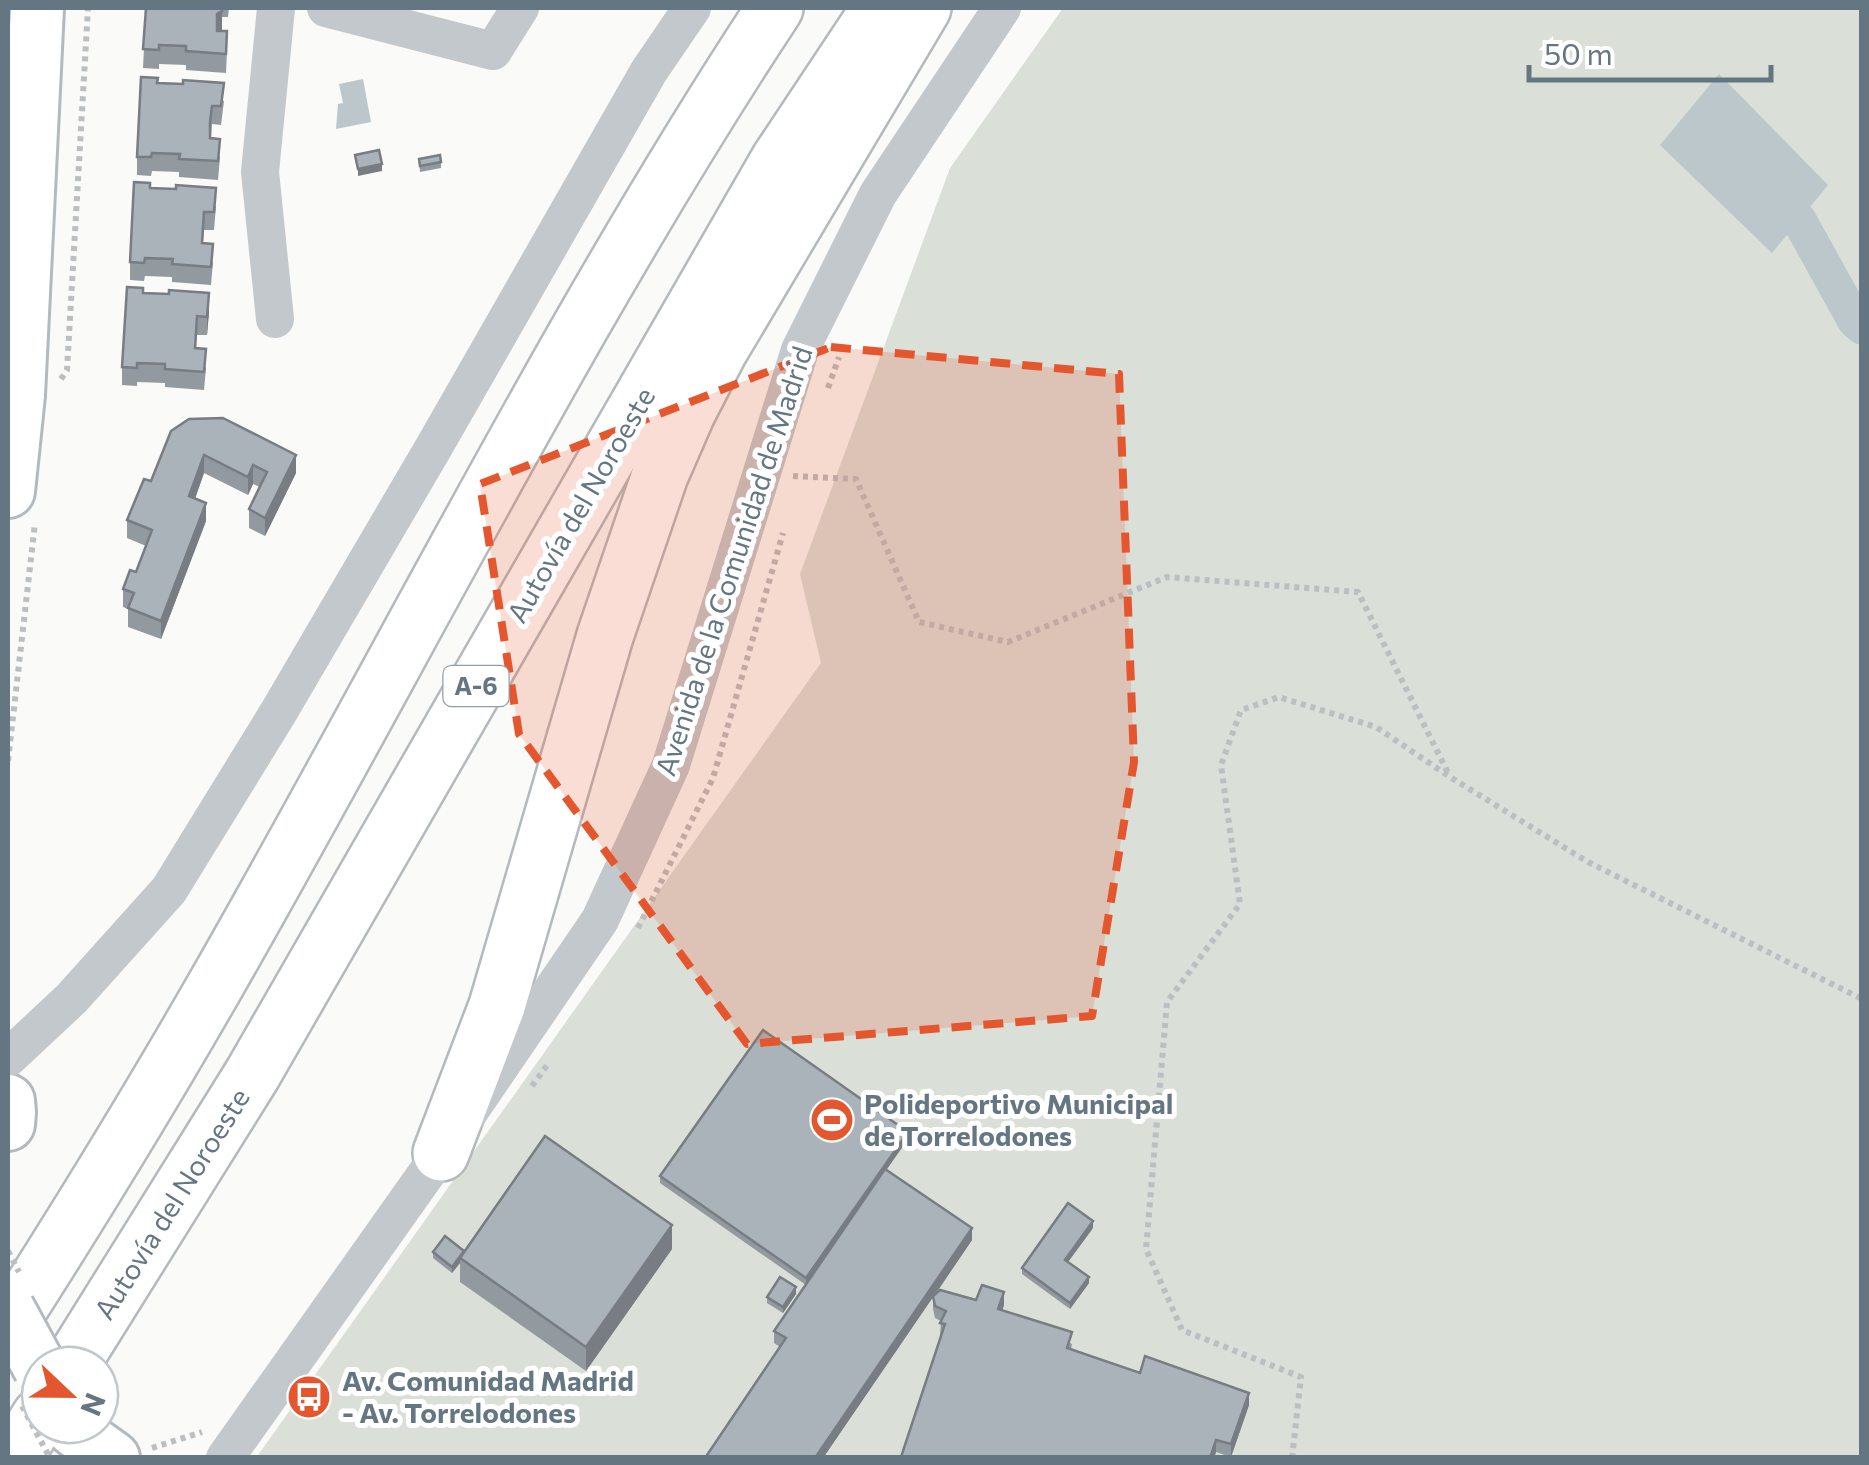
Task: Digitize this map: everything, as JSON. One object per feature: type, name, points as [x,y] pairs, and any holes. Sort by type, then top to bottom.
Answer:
[{"type":"highway","points":[[8,1326],[215,986],[552,376],[710,107],[776,8]]},
{"type":"highway","name":"Autovía del Noroeste","points":[[84,1345],[252,1076],[780,160],[880,8]]},
{"type":"highway","points":[[441,1153],[507,976],[605,636],[666,459],[718,351],[923,8]]},
{"type":"highway","points":[[14,1458],[43,1445]]},
{"type":"main road","points":[[22,499],[18,395],[37,8]]},
{"type":"main road","points":[[8,1101],[8,1124]]},
{"type":"main road","points":[[8,1309],[27,1345]]},
{"type":"street","points":[[275,319],[260,172],[276,8]]},
{"type":"street","points":[[326,8],[492,51],[520,8]]},
{"type":"street","points":[[8,1058],[24,1023],[72,998],[168,890],[436,446],[649,71],[692,8]]},
{"type":"street","name":"Avenida de la Comunidad de Madrid","points":[[215,1444],[253,1416],[441,1153],[600,920],[671,764],[800,350],[878,194],[1002,8]]},
{"type":"street","points":[[236,1458],[253,1416]]},
{"type":"path","points":[[59,383],[67,370],[88,8]]},
{"type":"path","points":[[762,475],[856,479],[919,622],[1008,642],[1167,577],[1358,592],[1450,777]]},
{"type":"path","points":[[8,762],[22,499]]},
{"type":"path","points":[[1292,1458],[1301,1377],[1182,1330],[1146,1249],[1167,1002],[1240,904],[1220,765],[1241,710],[1279,697],[1376,727],[1588,862],[1862,999]]},
{"type":"path","points":[[120,1435],[215,1444]]},
{"type":"highlighted area","points":[[831,347],[1119,374],[1134,762],[1092,1016],[747,1044],[519,734],[480,484]]},
{"type":"shaded area","points":[[1063,8],[1861,8],[1861,1457],[256,1458],[821,663],[800,574],[950,168]]},
{"type":"shaded area","points":[[1719,74],[1828,185],[1772,253],[1660,145]]},
{"type":"shaded area","points":[[363,79],[371,122],[336,129],[338,104],[343,103],[339,84]]},
{"type":"building","points":[[146,8],[222,8],[217,14],[217,31],[227,31],[226,54],[186,51],[186,46],[143,49]]},
{"type":"building","points":[[141,77],[158,78],[157,83],[224,83],[221,106],[212,106],[210,122],[210,138],[220,139],[218,161],[179,159],[180,154],[137,157]]},
{"type":"building","points":[[379,150],[382,164],[358,169],[355,155]]},
{"type":"building","points":[[440,155],[441,162],[420,166],[419,159]]},
{"type":"building","points":[[134,182],[150,183],[150,188],[216,188],[214,212],[204,212],[203,227],[202,243],[213,244],[211,267],[172,264],[173,259],[130,262]]},
{"type":"building","points":[[127,287],[143,288],[143,293],[209,293],[207,317],[197,316],[195,348],[206,349],[204,372],[165,369],[165,364],[122,367]]},
{"type":"building","points":[[223,418],[296,455],[265,518],[249,509],[267,472],[253,465],[248,477],[204,455],[189,496],[206,503],[161,621],[128,608],[134,593],[123,589],[130,570],[136,572],[152,530],[127,520],[144,479],[151,481],[171,431],[189,419]]},
{"type":"building","points":[[763,1030],[908,1132],[806,1278],[660,1176]]},
{"type":"building","points":[[545,1136],[672,1225],[586,1347],[460,1258]]},
{"type":"building","points":[[885,1169],[972,1228],[815,1458],[705,1458],[786,1338],[774,1331]]},
{"type":"building","points":[[1068,1203],[1093,1221],[1065,1260],[1089,1277],[1070,1303],[1022,1268]]},
{"type":"building","points":[[445,1236],[464,1251],[452,1267],[433,1252]]},
{"type":"building","points":[[780,1277],[796,1287],[783,1307],[767,1297]]},
{"type":"building","points":[[982,1285],[1004,1292],[998,1309],[1072,1332],[1067,1348],[1140,1373],[1145,1356],[1249,1393],[1231,1444],[1216,1440],[1210,1458],[901,1457],[945,1324],[940,1323],[946,1311],[935,1306],[933,1296],[940,1290],[976,1300]]},
{"type":"waterway","points":[[1771,186],[1799,220],[1862,327]]},
{"type":"place","name":"Polideportivo Municipal de Torrelodones","points":[[832,1120]]},
{"type":"place","name":"Av. Comunidad Madrid - Av. Torrelodones","points":[[309,1397]]}]
